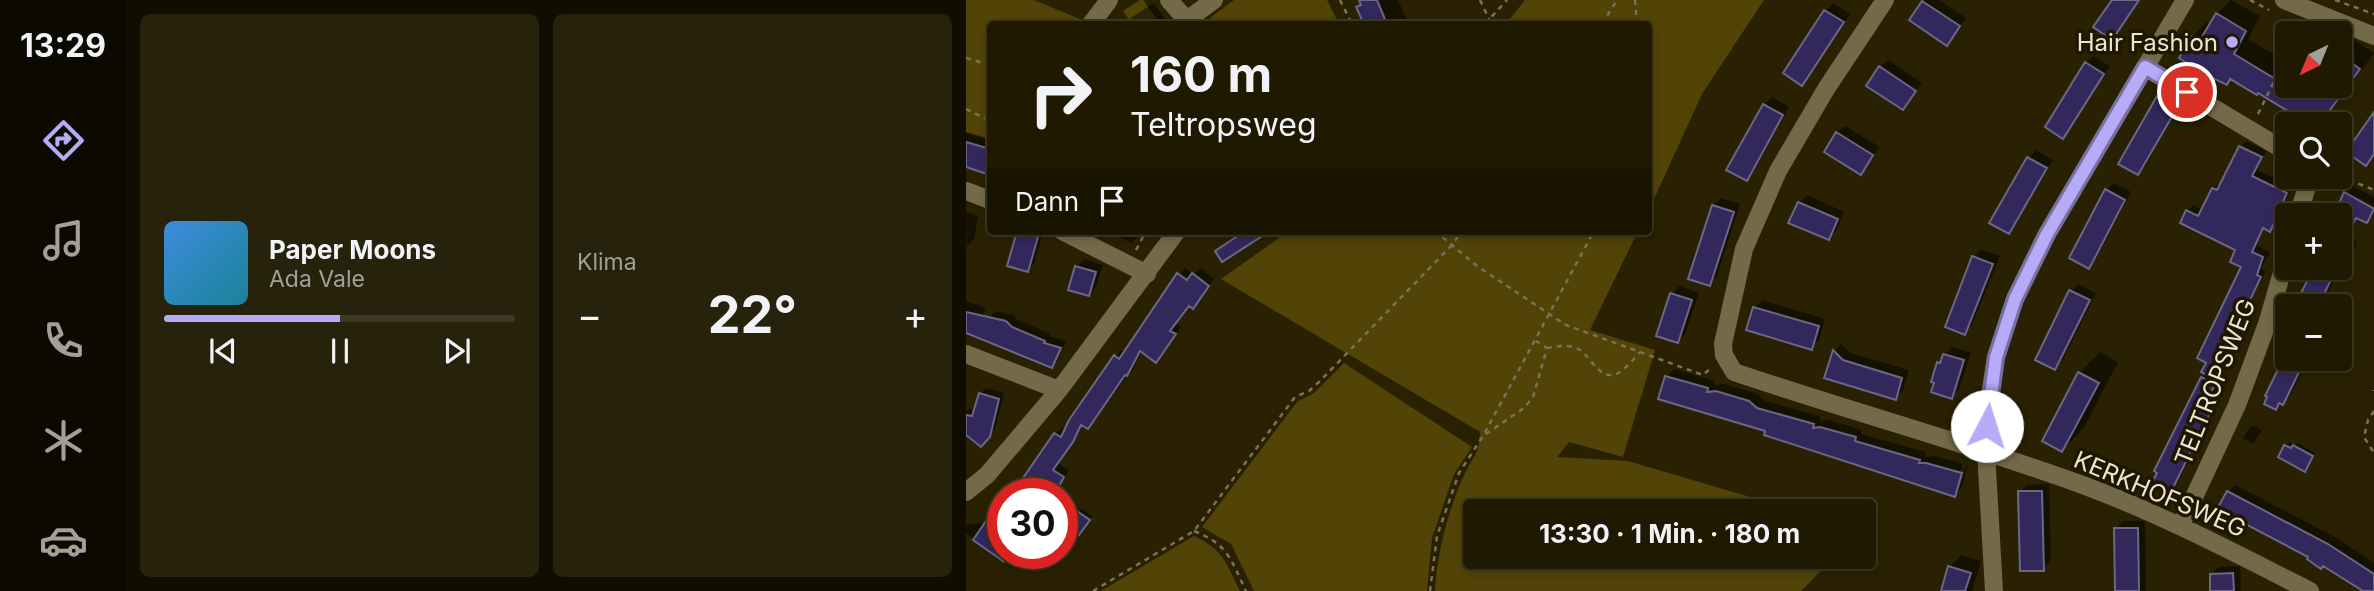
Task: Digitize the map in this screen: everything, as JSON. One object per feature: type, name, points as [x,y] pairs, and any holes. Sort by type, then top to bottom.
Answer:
[{"type":"street","points":[[1093,21],[1109,0]]},
{"type":"street","points":[[1168,0],[1187,21]]},
{"type":"street","points":[[1189,21],[1214,0]]},
{"type":"street","points":[[1724,355],[1723,344],[1744,248],[1778,171],[1826,89],[1885,0]]},
{"type":"street","points":[[1994,591],[1986,451],[1989,402],[1996,357],[2015,299],[2047,234],[2185,0]]},
{"type":"street","points":[[2284,0],[2374,36]]},
{"type":"street","points":[[2145,67],[2275,145]]},
{"type":"street","points":[[966,191],[987,199]]},
{"type":"street","points":[[1070,235],[1147,274]]},
{"type":"street","points":[[966,492],[987,475],[1059,390],[1174,235]]},
{"type":"street","name":"TELTROPSWEG","points":[[2181,525],[2236,405],[2267,324],[2280,280]]},
{"type":"street","points":[[966,354],[1059,390]]},
{"type":"street","name":"KERKHOFSWEG","points":[[1724,355],[1734,372],[1831,405],[1986,451],[2088,487],[2181,525],[2310,591]]},
{"type":"path","points":[[1340,0],[1350,21]]},
{"type":"path","points":[[1480,0],[1489,19],[1507,0]]},
{"type":"path","points":[[1604,21],[1617,0]]},
{"type":"path","points":[[1635,0],[1637,21]]},
{"type":"path","points":[[2335,0],[2374,14]]},
{"type":"path","points":[[966,58],[987,64]]},
{"type":"path","points":[[2250,130],[2275,79]]},
{"type":"path","points":[[966,109],[987,120]]},
{"type":"path","points":[[2352,181],[2374,190]]},
{"type":"path","points":[[1129,265],[1144,235]]},
{"type":"path","points":[[1440,235],[1478,266],[1566,325],[1703,375],[1724,355]]},
{"type":"path","points":[[1093,591],[1194,531],[1295,397],[1308,391],[1459,235]]},
{"type":"path","points":[[1430,591],[1437,536],[1460,472],[1536,341],[1592,235]]},
{"type":"path","points":[[1536,341],[1547,348],[1556,346],[1579,349],[1594,367],[1610,374],[1618,374],[1640,352]]},
{"type":"path","points":[[1483,436],[1524,408],[1533,397],[1547,348]]},
{"type":"path","points":[[2374,411],[2368,420],[2364,437],[2374,453]]},
{"type":"path","points":[[1194,531],[1221,545],[1231,559],[1246,591]]},
{"type":"shaded area","points":[[966,0],[1034,0],[1082,20],[987,21],[987,138],[966,132]]},
{"type":"shaded area","points":[[1143,0],[1158,21],[1130,21],[1123,11]]},
{"type":"shaded area","points":[[1234,0],[1327,0],[1338,21],[1210,21],[1211,17]]},
{"type":"shaded area","points":[[1525,0],[1764,0],[1702,94],[1652,203],[1652,21],[1508,21]]},
{"type":"shaded area","points":[[1283,235],[1636,235],[1590,330],[1655,350],[1623,457],[1569,442],[1557,457],[1628,461],[1757,499],[1463,499],[1463,569],[1823,569],[1801,591],[1435,591],[1438,562],[1449,515],[1459,486],[1477,451],[1480,432],[1221,279]]},
{"type":"shaded area","points":[[1344,363],[1472,447],[1454,474],[1432,538],[1427,591],[1254,591],[1231,544],[1202,527],[1297,402],[1314,393]]},
{"type":"shaded area","points":[[1194,536],[1218,552],[1240,591],[1101,591]]},
{"type":"building","points":[[1359,0],[1377,0],[1386,21],[1363,21],[1356,7],[1361,5]]},
{"type":"building","points":[[2112,0],[2139,0],[2112,40],[2093,27]]},
{"type":"building","points":[[1922,1],[1960,26],[1947,46],[1909,20]]},
{"type":"building","points":[[1824,10],[1844,22],[1802,86],[1783,73]]},
{"type":"building","points":[[2216,13],[2246,31],[2234,54],[2275,79],[2275,98],[2339,98],[2329,112],[2289,112],[2230,79],[2227,85],[2179,58],[2191,36],[2200,40]]},
{"type":"building","points":[[2085,62],[2104,74],[2063,139],[2045,127]]},
{"type":"building","points":[[2352,63],[2360,69],[2352,80]]},
{"type":"building","points":[[1879,66],[1916,91],[1903,110],[1866,86]]},
{"type":"building","points":[[2157,96],[2177,108],[2138,175],[2118,164]]},
{"type":"building","points":[[1763,104],[1783,115],[1747,181],[1726,170]]},
{"type":"building","points":[[2374,112],[2374,154],[2366,166],[2352,156],[2352,143]]},
{"type":"building","points":[[1836,132],[1873,155],[1861,175],[1824,152]]},
{"type":"building","points":[[966,142],[987,148],[987,174],[966,167]]},
{"type":"building","points":[[2239,146],[2262,157],[2252,176],[2287,193],[2283,203],[2275,203],[2275,221],[2270,232],[2263,228],[2252,252],[2263,257],[2257,275],[2261,277],[2213,378],[2201,372],[2206,363],[2197,358],[2241,267],[2230,262],[2235,250],[2180,223],[2186,210],[2198,216],[2212,188],[2217,190]]},
{"type":"building","points":[[2027,157],[2047,168],[2009,234],[1989,223]]},
{"type":"building","points":[[2105,189],[2125,200],[2089,269],[2069,258]]},
{"type":"building","points":[[2344,192],[2374,209],[2367,223],[2356,218],[2352,226],[2352,203],[2339,203]]},
{"type":"building","points":[[1798,202],[1838,219],[1829,240],[1788,223]]},
{"type":"building","points":[[1712,205],[1734,212],[1710,286],[1688,279]]},
{"type":"building","points":[[1016,235],[1038,237],[1028,272],[1007,266]]},
{"type":"building","points":[[1239,235],[1264,235],[1222,262],[1215,251]]},
{"type":"building","points":[[1972,256],[1993,264],[1965,335],[1945,327]]},
{"type":"building","points":[[1075,266],[1096,272],[1089,296],[1068,290]]},
{"type":"building","points":[[1177,273],[1187,280],[1192,273],[1209,286],[1193,309],[1189,306],[1170,331],[1176,334],[1156,363],[1140,351],[1127,376],[1125,375],[1088,429],[1081,425],[1073,442],[1053,470],[1063,478],[1023,478],[1054,433],[1061,437],[1069,420],[1114,355],[1119,359]]},
{"type":"building","points":[[2308,280],[2331,280],[2324,294],[2301,293]]},
{"type":"building","points":[[2069,290],[2090,300],[2055,370],[2035,360]]},
{"type":"building","points":[[1670,293],[1692,300],[1678,343],[1656,336]]},
{"type":"building","points":[[1753,307],[1819,326],[1812,350],[1746,330]]},
{"type":"building","points":[[966,312],[1006,321],[1012,327],[1045,341],[1044,343],[1061,348],[1052,368],[966,333]]},
{"type":"building","points":[[1833,350],[1843,360],[1902,378],[1896,400],[1824,378]]},
{"type":"building","points":[[1943,354],[1964,360],[1952,399],[1931,392],[1937,362],[1940,363]]},
{"type":"building","points":[[2277,371],[2300,371],[2283,405],[2279,403],[2276,410],[2264,404],[2267,397],[2265,396]]},
{"type":"building","points":[[2078,372],[2099,383],[2062,452],[2042,441]]},
{"type":"building","points":[[1665,376],[1708,388],[1707,392],[1716,391],[1749,401],[1757,408],[1814,424],[1813,428],[1820,427],[1856,437],[1855,441],[1920,460],[1919,463],[1962,473],[1955,497],[1764,435],[1765,431],[1658,399]]},
{"type":"building","points":[[2201,377],[2215,384],[2211,393],[2218,397],[2171,492],[2152,482],[2157,473],[2154,471]]},
{"type":"building","points":[[979,393],[999,399],[990,437],[981,447],[966,435],[966,415],[972,416]]},
{"type":"building","points":[[2284,445],[2291,448],[2293,445],[2313,456],[2305,472],[2278,457]]},
{"type":"building","points":[[2018,491],[2042,491],[2044,571],[2020,571]]},
{"type":"building","points":[[2227,491],[2328,544],[2374,574],[2374,591],[2363,591],[2323,566],[2321,569],[2307,559],[2308,557],[2217,509]]},
{"type":"building","points":[[1078,512],[1090,520],[1078,534]]},
{"type":"building","points":[[987,519],[987,550],[973,540]]},
{"type":"building","points":[[2114,528],[2138,528],[2139,591],[2115,591]]},
{"type":"building","points":[[1948,566],[1971,573],[1965,591],[1941,591]]},
{"type":"building","points":[[2233,573],[2234,591],[2210,591],[2210,574]]},
{"type":"place","name":"Hair Fashion","points":[[2232,42]]},
{"type":"route","points":[[1987,426],[1996,357],[2015,299],[2047,234],[2145,67],[2187,92]]}]
